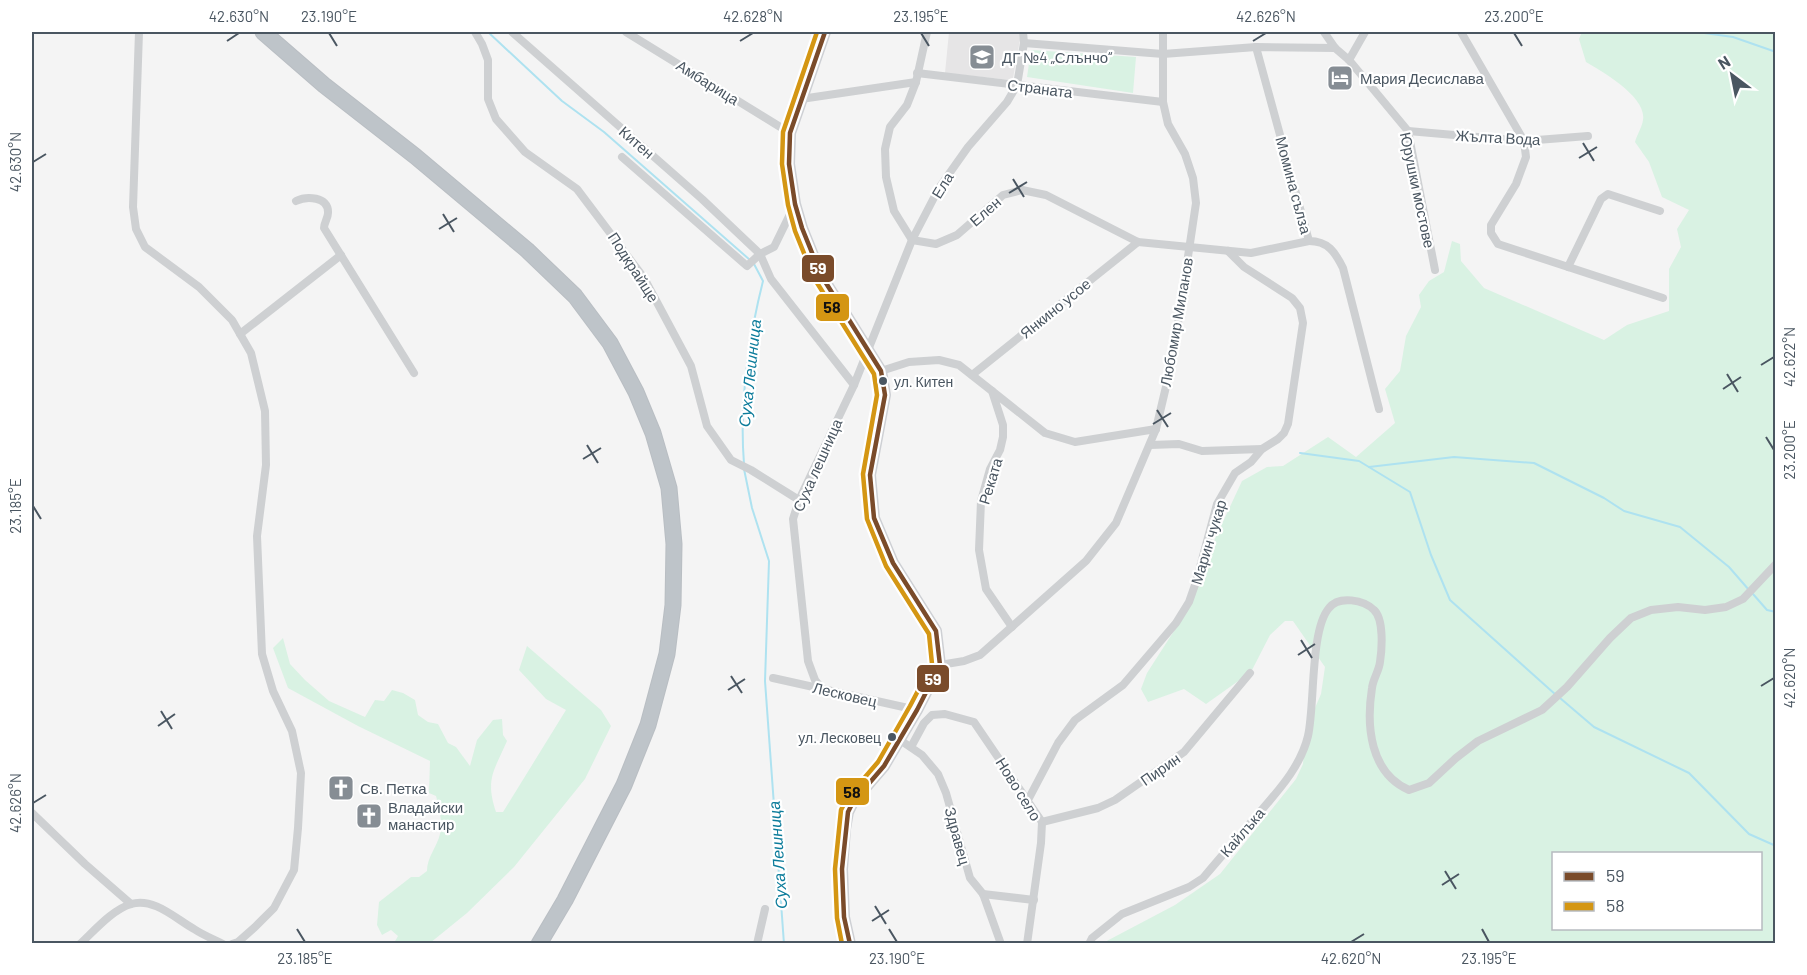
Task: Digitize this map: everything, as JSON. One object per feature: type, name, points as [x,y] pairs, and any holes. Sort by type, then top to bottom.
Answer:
[{"type":"highway","points":[[263,32],[324,85],[415,156],[518,243],[576,296],[610,343],[636,392],[653,433],[669,488],[674,544],[673,605],[667,654],[648,725],[624,785],[539,944]]},
{"type":"street","points":[[139,32],[133,207],[136,228],[145,247],[199,287],[232,320],[251,353],[265,411],[266,465],[257,536],[262,654],[273,691],[291,731],[301,773],[294,870],[274,908],[238,942],[232,944]]},
{"type":"street","name":"Подкрайще","points":[[475,32],[488,60],[488,99],[496,119],[525,152],[577,189],[644,278],[691,366],[707,426],[731,460],[799,500]]},
{"type":"street","name":"Китен","points":[[512,32],[702,199],[760,254],[771,279],[854,385]]},
{"type":"street","name":"Амбарица","points":[[626,32],[790,133]]},
{"type":"street","points":[[825,32],[790,133],[789,164],[795,204],[821,275],[881,371],[885,395],[870,475],[874,518],[893,563],[936,631],[940,665],[900,740],[884,766],[853,802],[846,821],[842,869],[844,917],[850,944]]},
{"type":"street","points":[[912,240],[894,211],[886,177],[885,149],[890,127],[907,105],[927,32]]},
{"type":"street","name":"Ела","points":[[868,349],[912,240],[945,179],[968,147],[1007,102],[1017,85],[1024,44],[1023,32]]},
{"type":"street","name":"Любомир Миланов","points":[[940,665],[980,656],[1086,561],[1116,523],[1156,429],[1173,357],[1196,203],[1193,178],[1185,154],[1168,124],[1162,102],[1163,32]]},
{"type":"street","name":"Юрушки мостове","points":[[1324,32],[1335,48],[1349,60],[1408,131],[1435,270]]},
{"type":"street","points":[[1349,60],[1365,32]]},
{"type":"street","points":[[1461,32],[1524,141],[1526,157],[1516,184],[1491,225],[1491,233],[1498,244],[1662,298]]},
{"type":"street","points":[[1024,44],[1163,54],[1256,47],[1335,48]]},
{"type":"street","name":"Момина сълза","points":[[1256,47],[1309,241],[1319,241],[1328,246],[1336,253],[1343,268],[1379,409]]},
{"type":"street","name":"Страната","points":[[801,99],[916,77],[1017,85],[1162,102]]},
{"type":"street","name":"Жълта Вода","points":[[1408,131],[1524,141],[1588,136]]},
{"type":"street","points":[[622,157],[747,266],[760,254],[774,247],[795,204]]},
{"type":"street","name":"Елен","points":[[912,240],[936,244],[957,235],[1003,195],[1022,190],[1046,195],[1138,242],[1251,253],[1309,241]]},
{"type":"street","points":[[1568,267],[1601,199],[1608,194],[1660,211]]},
{"type":"street","points":[[296,201],[314,197],[322,202],[328,214],[324,228],[414,373]]},
{"type":"street","name":"Янкино усое","points":[[972,375],[1138,242]]},
{"type":"street","name":"Марин чукар","points":[[1028,800],[1058,743],[1075,720],[1123,685],[1176,623],[1189,602],[1196,582],[1217,504],[1235,473],[1251,462],[1262,449],[1278,440],[1288,424],[1303,323],[1300,308],[1292,298],[1244,267],[1228,251]]},
{"type":"street","points":[[240,334],[341,255]]},
{"type":"street","name":"Суха лешница","points":[[823,690],[815,680],[808,661],[793,519],[799,500],[854,385],[868,349]]},
{"type":"street","points":[[881,371],[909,362],[939,360],[959,365],[1045,433],[1075,442],[1156,429]]},
{"type":"street","name":"Реката","points":[[992,391],[1003,424],[1003,437],[1000,450],[990,469],[981,501],[979,550],[986,589],[1012,627]]},
{"type":"street","points":[[1150,445],[1179,444],[1202,451],[1262,449]]},
{"type":"street","name":"Кайлъка","points":[[1089,944],[1122,914],[1203,878],[1287,780],[1308,737],[1319,626],[1330,606],[1345,600],[1366,603],[1377,612],[1381,623],[1380,663],[1372,688],[1371,725],[1375,756],[1385,774],[1398,785],[1409,790],[1429,783],[1478,741],[1542,710],[1562,692],[1631,618],[1651,609],[1678,607],[1705,610],[1726,607],[1743,599],[1776,564]]},
{"type":"street","name":"Пирин","points":[[1042,822],[1098,808],[1115,800],[1184,752],[1250,673]]},
{"type":"street","name":"Лесковец","points":[[773,678],[917,710]]},
{"type":"street","name":"Ново село","points":[[911,747],[924,723],[932,715],[945,714],[974,722],[1042,822],[1027,944]]},
{"type":"street","name":"Здравец","points":[[900,740],[922,755],[938,774],[946,793],[970,878],[983,894],[1001,944]]},
{"type":"street","points":[[32,813],[131,904]]},
{"type":"street","points":[[983,894],[1034,900]]},
{"type":"street","points":[[80,944],[113,914],[131,904],[146,903],[164,910],[223,944]]},
{"type":"street","points":[[757,944],[765,909]]},
{"type":"shaded area","name":"ДГ №4 „Слънчо“","points":[[949,32],[1019,32],[1020,40],[1013,78],[1011,80],[945,73]]},
{"type":"green space","points":[[1582,32],[1775,32],[1775,943],[1101,944],[1175,905],[1220,874],[1296,779],[1303,764],[1305,731],[1321,694],[1325,667],[1293,621],[1285,621],[1270,635],[1251,672],[1206,704],[1184,689],[1148,702],[1141,689],[1147,673],[1190,606],[1207,556],[1242,481],[1267,467],[1283,466],[1328,437],[1356,457],[1395,423],[1385,389],[1400,371],[1406,336],[1421,307],[1419,295],[1429,281],[1444,272],[1452,241],[1460,244],[1461,261],[1484,288],[1604,340],[1627,325],[1669,311],[1669,269],[1681,247],[1677,229],[1689,210],[1662,197],[1649,162],[1635,142],[1643,120],[1638,103],[1622,86],[1586,62],[1579,39]]},
{"type":"green space","points":[[1031,50],[1136,57],[1133,93],[1027,77]]},
{"type":"green space","points":[[283,638],[290,664],[329,701],[365,717],[375,700],[384,701],[392,690],[403,693],[415,700],[418,715],[428,722],[438,724],[448,743],[456,747],[470,766],[477,740],[493,720],[502,719],[503,735],[507,741],[492,775],[491,783],[496,812],[503,812],[566,710],[546,699],[519,670],[527,646],[601,710],[611,726],[585,779],[514,867],[467,913],[430,943],[394,943],[398,936],[391,930],[382,935],[377,925],[379,902],[411,877],[419,877],[427,871],[441,830],[436,796],[429,793],[430,761],[288,688],[273,648]]},
{"type":"waterway","name":"Суха Лешница","points":[[488,32],[562,101],[604,132],[750,260]]},
{"type":"waterway","points":[[1697,32],[1733,37],[1776,52]]},
{"type":"waterway","name":"Суха Лешница","points":[[744,464],[743,418],[746,372],[763,281],[754,264]]},
{"type":"waterway","points":[[1300,453],[1359,461],[1410,492],[1431,555],[1450,600],[1556,695]]},
{"type":"waterway","points":[[1369,467],[1454,457],[1534,463],[1604,498],[1624,511],[1680,527],[1729,567],[1749,590]]},
{"type":"waterway","name":"Суха Лешница","points":[[744,469],[752,508],[769,561],[765,681],[784,944]]},
{"type":"waterway","points":[[1753,594],[1767,610],[1776,612]]},
{"type":"waterway","points":[[1560,698],[1594,727],[1689,773],[1749,834],[1776,846]]},
{"type":"transit line","name":"58","points":[[817,32],[783,132],[782,164],[788,205],[795,231],[814,278],[874,374],[877,395],[863,474],[867,519],[886,566],[929,634],[932,664],[878,762],[847,798],[841,810],[835,869],[837,918],[842,944]]},
{"type":"transit line","name":"59","points":[[825,32],[790,133],[789,164],[795,204],[821,275],[881,371],[885,395],[870,475],[874,518],[893,563],[936,631],[940,665],[884,766],[853,802],[848,812],[842,869],[844,917],[850,944]]},
{"type":"place","name":"ДГ №4 „Слънчо“","points":[[982,57]]},
{"type":"place","name":"Мария Десислава","points":[[1340,78]]},
{"type":"place","name":"ул. Китен","points":[[883,381]]},
{"type":"place","name":"ул. Лесковец","points":[[892,737]]},
{"type":"place","name":"Св. Петка","points":[[341,788]]},
{"type":"place","name":"Владайски манастир","points":[[369,816]]}]
